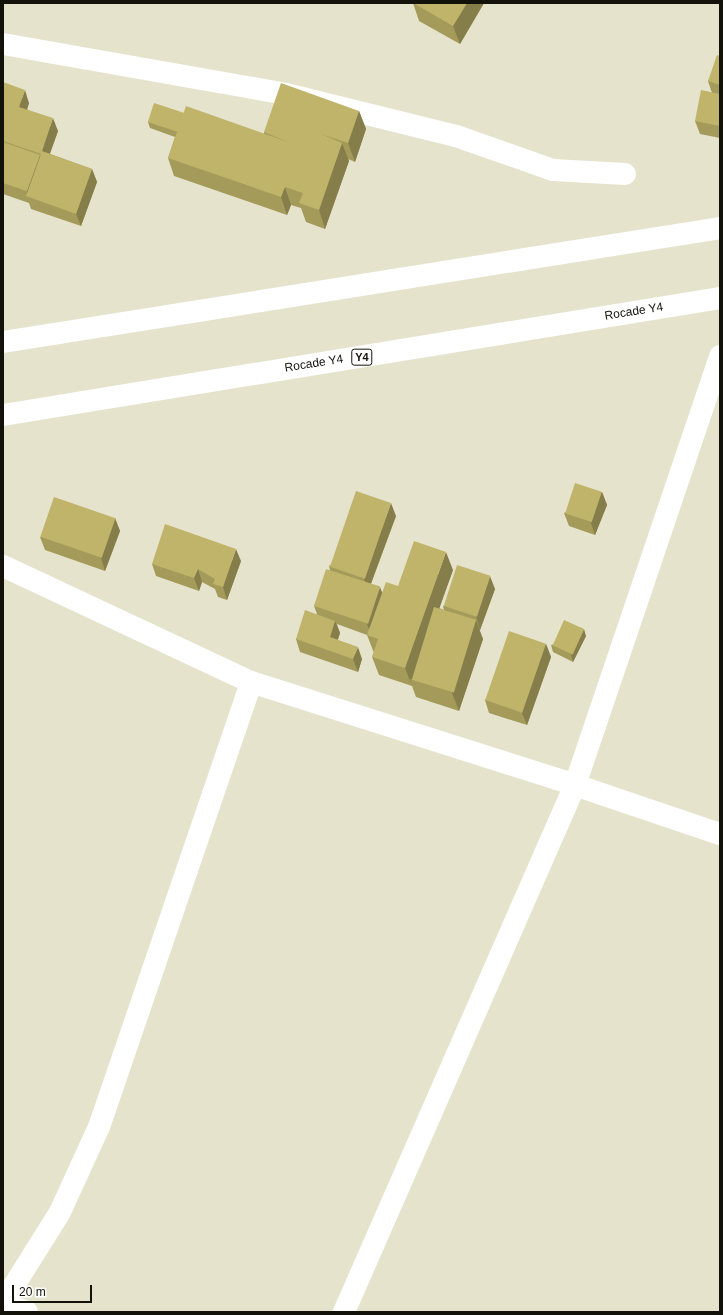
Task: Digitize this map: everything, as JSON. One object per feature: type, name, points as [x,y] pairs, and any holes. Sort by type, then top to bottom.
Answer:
[{"type":"main road","points":[[3,44],[286,94],[456,136],[553,170],[625,174]]},
{"type":"main road","points":[[3,342],[720,228]]},
{"type":"main road","name":"Rocade Y4","points":[[3,415],[720,298]]},
{"type":"main road","points":[[344,1312],[575,785],[718,367]]},
{"type":"main road","points":[[3,566],[251,682],[575,785],[720,834]]},
{"type":"main road","points":[[27,1312],[3,1304],[60,1212],[99,1127],[251,682]]},
{"type":"building","points":[[413,3],[467,3],[453,26]]},
{"type":"building","points":[[717,55],[720,56],[720,85],[708,81]]},
{"type":"building","points":[[3,82],[25,90],[19,107],[53,118],[42,151],[92,169],[76,214],[26,196],[41,154],[3,141]]},
{"type":"building","points":[[281,83],[359,111],[348,143],[321,134],[342,143],[319,210],[299,203],[303,193],[285,187],[281,197],[168,158],[186,106],[288,142],[264,132]]},
{"type":"building","points":[[701,90],[720,94],[720,126],[695,121]]},
{"type":"building","points":[[154,103],[184,113],[178,132],[148,122]]},
{"type":"building","points":[[3,142],[40,155],[27,191],[3,183]]},
{"type":"building","points":[[575,483],[602,492],[592,522],[565,513]]},
{"type":"building","points":[[356,491],[391,503],[365,579],[330,567]]},
{"type":"building","points":[[54,497],[115,518],[102,558],[40,537]]},
{"type":"building","points":[[165,524],[236,549],[223,587],[213,584],[215,579],[198,569],[194,578],[152,564]]},
{"type":"building","points":[[414,541],[446,552],[405,668],[372,657],[378,639],[367,635],[386,582],[398,586]]},
{"type":"building","points":[[457,565],[490,576],[477,617],[444,606]]},
{"type":"building","points":[[326,569],[380,587],[368,624],[314,606]]},
{"type":"building","points":[[434,607],[476,620],[454,693],[412,680]]},
{"type":"building","points":[[305,610],[335,621],[330,637],[358,647],[353,659],[296,639]]},
{"type":"building","points":[[564,620],[584,629],[573,655],[553,646]]},
{"type":"building","points":[[509,631],[546,644],[522,713],[485,700]]}]
